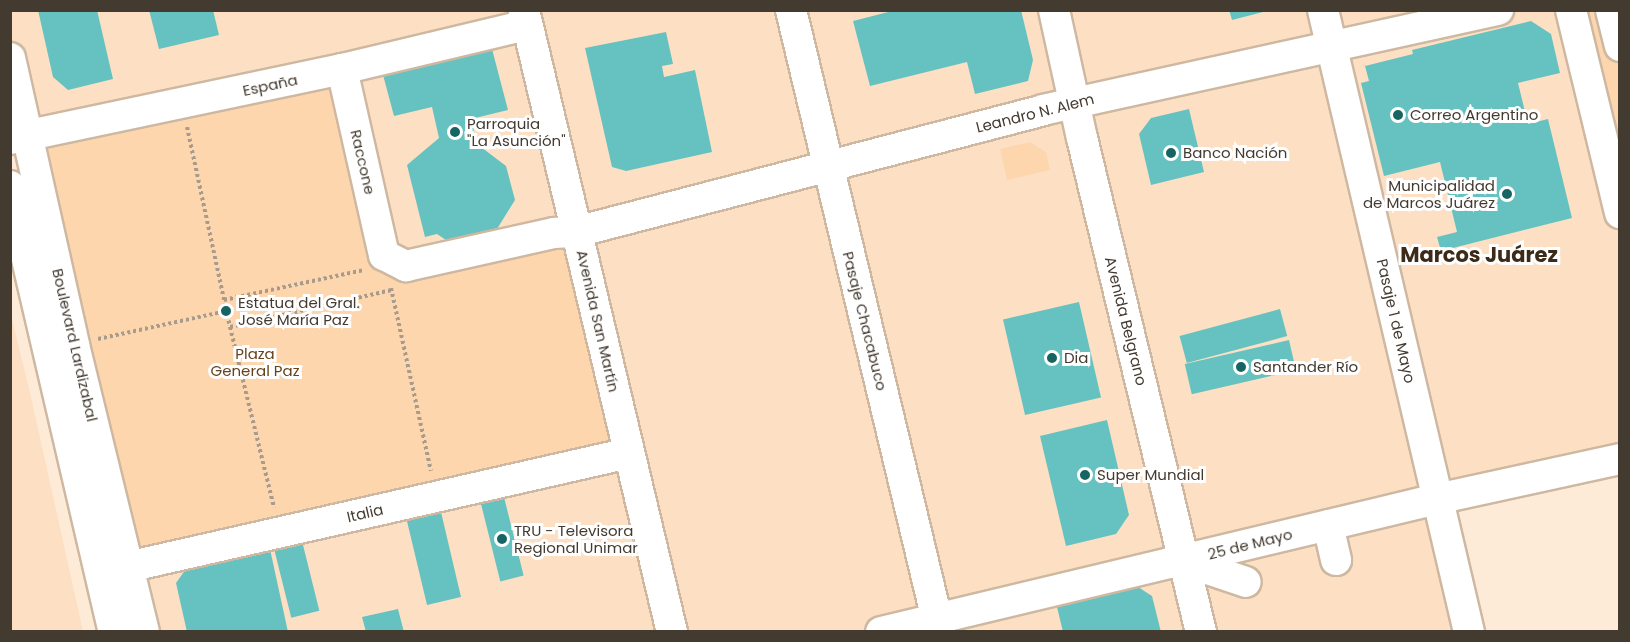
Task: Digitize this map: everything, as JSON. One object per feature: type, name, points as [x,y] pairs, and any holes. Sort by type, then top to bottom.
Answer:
[{"type":"street","name":"Pasaje Chacabuco","points":[[791,10],[938,625]]},
{"type":"street","name":"Avenida Belgrano","points":[[1054,10],[1201,632]]},
{"type":"street","name":"Pasaje 1 de Mayo","points":[[1323,10],[1469,632]]},
{"type":"street","name":"Leandro N. Alem","points":[[385,260],[406,266],[561,232],[576,232],[827,165],[1075,104],[1498,10]]},
{"type":"street","points":[[1571,10],[1620,213]]},
{"type":"street","points":[[1611,10],[1620,46]]},
{"type":"street","name":"España","points":[[20,137],[342,69],[526,18]]},
{"type":"street","name":"Avenida San Martín","points":[[526,18],[672,632]]},
{"type":"street","name":"Boulevard Lardizabal","points":[[10,58],[20,137],[74,345],[115,570],[114,632]]},
{"type":"street","name":"Raccone","points":[[342,69],[385,260]]},
{"type":"street","name":"Boulevard Lardizabal","points":[[10,186],[115,570],[144,632]]},
{"type":"street","name":"Italia","points":[[115,570],[629,453]]},
{"type":"street","name":"25 de Mayo","points":[[881,632],[938,625],[1328,525],[1620,459]]},
{"type":"street","points":[[1328,525],[1336,560]]},
{"type":"street","points":[[1184,561],[1246,582]]},
{"type":"path","points":[[182,103],[226,311],[280,532]]},
{"type":"path","points":[[224,300],[385,260],[436,497]]},
{"type":"path","points":[[230,327],[392,290]]},
{"type":"path","points":[[74,345],[226,311]]},
{"type":"shaded area","points":[[10,11],[1571,11],[1619,213],[1619,459],[1437,499],[1469,631],[144,631],[11,58]]},
{"type":"shaded area","points":[[10,311],[31,397],[83,631],[11,631]]},
{"type":"green space","points":[[1571,11],[1611,11],[1620,46],[1619,213]]},
{"type":"green space","name":"Plaza General Paz","points":[[341,75],[382,257],[568,231],[631,452],[132,563],[35,145]]},
{"type":"green space","points":[[1030,142],[1046,152],[1050,170],[1007,180],[1000,149]]},
{"type":"building","points":[[38,10],[97,10],[113,79],[68,90],[53,77]]},
{"type":"building","points":[[149,10],[213,10],[219,35],[159,49]]},
{"type":"building","points":[[896,10],[1021,10],[1033,60],[1028,81],[975,94],[967,62],[870,86],[853,21]]},
{"type":"building","points":[[1229,10],[1267,10],[1267,11],[1232,20]]},
{"type":"building","points":[[1531,21],[1551,34],[1560,73],[1518,83],[1528,124],[1548,119],[1572,218],[1441,251],[1437,237],[1457,232],[1440,162],[1384,176],[1361,83],[1369,81],[1365,66],[1413,54],[1412,50]]},
{"type":"building","points":[[666,32],[673,64],[662,66],[664,77],[695,70],[712,152],[626,171],[612,167],[585,48]]},
{"type":"building","name":"Parroquia \"La Asunción\"","points":[[492,49],[508,110],[471,119],[477,144],[506,166],[515,200],[492,237],[455,246],[437,234],[425,237],[407,165],[439,138],[432,107],[394,116],[383,75]]},
{"type":"building","name":"Banco Nación","points":[[1189,109],[1204,172],[1151,185],[1139,134],[1151,118]]},
{"type":"building","name":"Dia","points":[[1079,302],[1101,397],[1025,415],[1003,320]]},
{"type":"building","points":[[1280,309],[1287,336],[1187,363],[1180,336]]},
{"type":"building","name":"Santander Río","points":[[1289,340],[1296,370],[1192,394],[1185,364]]},
{"type":"building","name":"Super Mundial","points":[[1107,420],[1129,515],[1116,534],[1066,546],[1040,436]]},
{"type":"building","name":"TRU - Televisora Regional Unimar","points":[[504,497],[524,576],[500,581],[481,503]]},
{"type":"building","points":[[428,512],[429,515],[441,512],[461,597],[427,605],[406,517]]},
{"type":"building","points":[[301,537],[319,611],[291,618],[273,544]]},
{"type":"building","points":[[270,549],[288,632],[187,632],[176,583],[188,566]]},
{"type":"building","points":[[1138,587],[1152,596],[1161,632],[1063,632],[1057,607]]},
{"type":"building","points":[[398,609],[404,632],[366,632],[362,617]]},
{"type":"place","name":"Correo Argentino","points":[[1398,115]]},
{"type":"place","name":"Parroquia \"La Asunción\"","points":[[455,132]]},
{"type":"place","name":"Banco Nación","points":[[1171,153]]},
{"type":"place","name":"Municipalidad de Marcos Juárez","points":[[1507,194]]},
{"type":"place","name":"Estatua del Gral. José María Paz","points":[[226,311]]},
{"type":"place","name":"Dia","points":[[1052,358]]},
{"type":"place","name":"Santander Río","points":[[1241,367]]},
{"type":"place","name":"Super Mundial","points":[[1085,475]]},
{"type":"place","name":"TRU - Televisora Regional Unimar","points":[[502,539]]},
{"type":"district","name":"Marcos Juárez","points":[[1479,255]]}]
